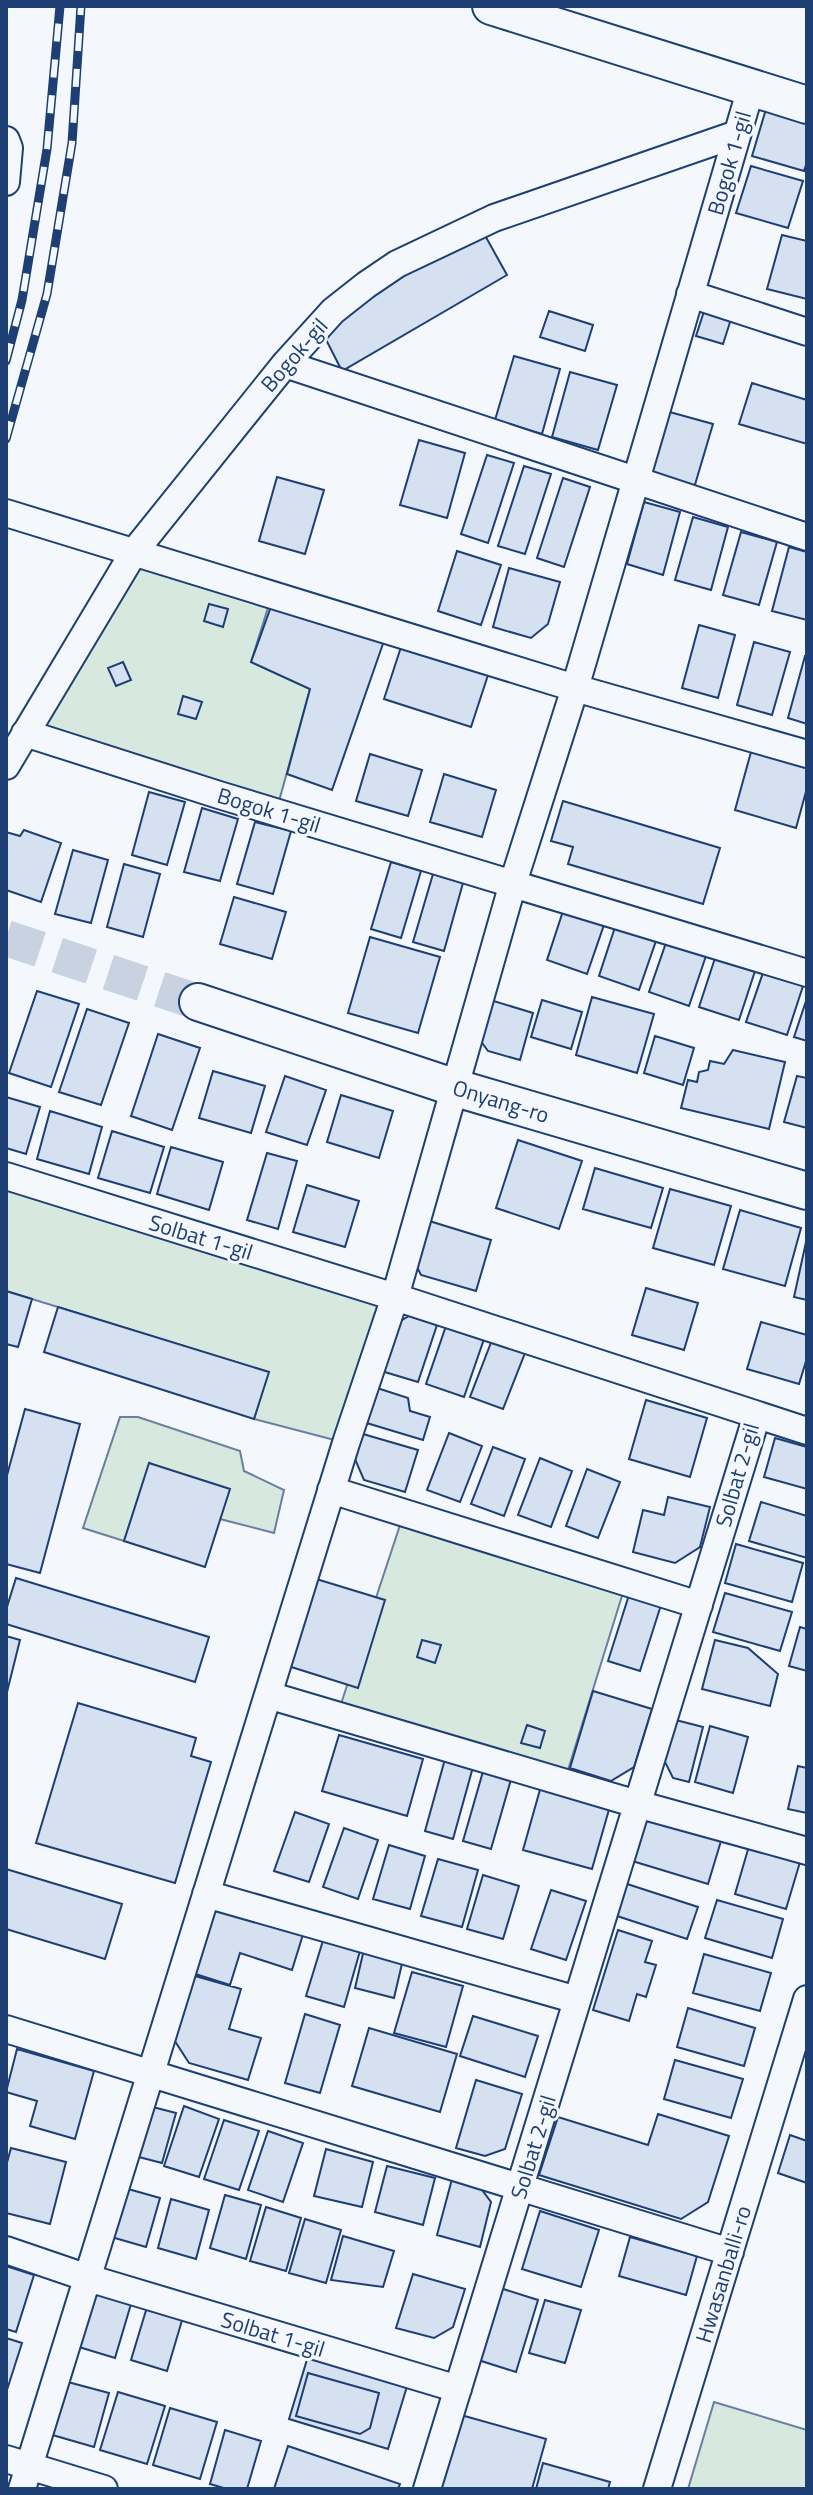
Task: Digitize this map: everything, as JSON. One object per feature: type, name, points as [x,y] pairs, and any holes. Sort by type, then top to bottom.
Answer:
[{"type":"main road","points":[[491,6],[751,88]]},
{"type":"main road","name":"Bogok 1-gil","points":[[751,88],[807,105]]},
{"type":"main road","name":"Onyang-ro","points":[[198,1002],[456,1088],[807,1191]]},
{"type":"street","name":"Bogok 1-gil","points":[[456,1088],[513,883],[575,688],[751,88]]},
{"type":"street","name":"Bogok-gil","points":[[6,766],[134,552],[285,364],[333,311],[397,264],[494,218],[737,134]]},
{"type":"street","points":[[6,140],[9,148],[6,182]]},
{"type":"street","points":[[690,294],[807,332]]},
{"type":"street","points":[[285,364],[807,537]]},
{"type":"street","points":[[6,513],[575,688],[807,754]]},
{"type":"street","name":"Bogok 1-gil","points":[[25,733],[807,973]]},
{"type":"street","points":[[104,2489],[19,2471],[88,2278],[331,1490],[395,1297],[456,1088]]},
{"type":"street","name":"Solbat 1-gil","points":[[6,1176],[395,1297]]},
{"type":"street","name":"Solbat 2-gil","points":[[395,1297],[757,1415],[427,2489]]},
{"type":"street","points":[[757,1415],[807,1431]]},
{"type":"street","points":[[331,1490],[699,1605]]},
{"type":"street","points":[[268,1695],[807,1851]]},
{"type":"street","points":[[206,1894],[577,2000]]},
{"type":"street","name":"Hwasanballi-ro","points":[[657,2489],[730,2252],[798,2061],[807,1999]]},
{"type":"street","points":[[6,2029],[730,2252]]},
{"type":"street","name":"Solbat 1-gil","points":[[6,2250],[88,2278],[458,2389]]},
{"type":"shaded area","points":[[134,552],[272,595],[251,662],[310,689],[276,812],[25,733]]},
{"type":"shaded area","points":[[6,1176],[395,1297],[346,1443],[254,1419],[268,1372],[6,1291]]},
{"type":"shaded area","points":[[120,1417],[138,1417],[240,1451],[244,1471],[284,1490],[274,1533],[220,1519],[150,1463],[124,1541],[83,1528]]},
{"type":"shaded area","points":[[404,1513],[626,1583],[564,1783],[337,1716]]},
{"type":"shaded area","points":[[714,2402],[807,2430],[807,2489],[688,2489]]},
{"type":"building","points":[[766,109],[807,121],[807,162],[804,171],[752,156]]},
{"type":"building","points":[[751,166],[803,181],[788,228],[736,213]]},
{"type":"building","points":[[482,230],[507,275],[342,371],[319,326]]},
{"type":"building","points":[[782,235],[807,241],[807,299],[767,289]]},
{"type":"building","points":[[706,305],[733,313],[723,344],[696,336]]},
{"type":"building","points":[[549,311],[593,325],[585,351],[540,337]]},
{"type":"building","points":[[514,356],[560,369],[542,434],[495,420]]},
{"type":"building","points":[[570,372],[617,385],[598,450],[552,437]]},
{"type":"building","points":[[752,383],[807,400],[807,444],[739,424]]},
{"type":"building","points":[[666,411],[713,424],[694,488],[648,475]]},
{"type":"building","points":[[419,440],[465,453],[447,518],[400,505]]},
{"type":"building","points":[[487,455],[514,463],[488,543],[461,534]]},
{"type":"building","points":[[524,466],[551,474],[525,554],[498,546]]},
{"type":"building","points":[[277,477],[324,490],[305,554],[259,541]]},
{"type":"building","points":[[563,478],[590,487],[564,567],[537,558]]},
{"type":"building","points":[[644,502],[680,512],[663,575],[627,564]]},
{"type":"building","points":[[693,517],[728,527],[711,590],[675,580]]},
{"type":"building","points":[[741,532],[777,542],[759,605],[723,595]]},
{"type":"building","points":[[789,547],[807,552],[807,620],[772,611]]},
{"type":"building","points":[[457,551],[501,565],[481,625],[438,611]]},
{"type":"building","points":[[509,568],[560,582],[548,624],[531,638],[493,627]]},
{"type":"building","points":[[273,601],[385,638],[332,790],[287,774],[310,689],[251,662]]},
{"type":"building","points":[[209,604],[228,609],[223,627],[204,621]]},
{"type":"building","points":[[699,625],[735,635],[718,698],[682,688]]},
{"type":"building","points":[[754,642],[790,652],[772,715],[737,705]]},
{"type":"building","points":[[402,644],[489,672],[471,727],[384,699]]},
{"type":"building","points":[[807,656],[807,724],[788,718]]},
{"type":"building","points":[[123,662],[131,680],[116,686],[108,668]]},
{"type":"building","points":[[183,696],[202,702],[196,719],[178,714]]},
{"type":"building","points":[[751,752],[807,767],[807,788],[796,828],[735,810]]},
{"type":"building","points":[[370,754],[422,770],[408,816],[356,801]]},
{"type":"building","points":[[444,774],[496,790],[482,837],[430,822]]},
{"type":"building","points":[[149,792],[185,802],[167,865],[132,855]]},
{"type":"building","points":[[563,801],[720,848],[703,904],[568,864],[573,847],[551,841]]},
{"type":"building","points":[[202,808],[238,819],[220,881],[184,872]]},
{"type":"building","points":[[255,822],[291,831],[273,894],[237,884]]},
{"type":"building","points":[[24,830],[61,843],[41,902],[6,890],[6,832],[20,836]]},
{"type":"building","points":[[73,850],[108,860],[91,923],[55,914]]},
{"type":"building","points":[[391,862],[421,871],[401,938],[371,929]]},
{"type":"building","points":[[124,864],[160,874],[143,937],[107,927]]},
{"type":"building","points":[[433,874],[463,883],[444,951],[413,942]]},
{"type":"building","points":[[234,897],[286,912],[272,959],[220,944]]},
{"type":"building","points":[[565,905],[606,919],[587,974],[547,960]]},
{"type":"building","points":[[617,921],[658,935],[639,990],[599,976]]},
{"type":"building","points":[[370,937],[440,957],[418,1033],[348,1013]]},
{"type":"building","points":[[668,937],[708,950],[689,1006],[649,992]]},
{"type":"building","points":[[717,952],[757,965],[739,1020],[699,1007]]},
{"type":"building","points":[[765,967],[805,980],[787,1035],[746,1022]]},
{"type":"building","points":[[37,991],[79,1004],[51,1087],[9,1073]]},
{"type":"building","points":[[592,997],[654,1014],[637,1073],[576,1055]]},
{"type":"building","points":[[807,998],[807,1041],[794,1037]]},
{"type":"building","points":[[487,999],[533,1013],[520,1060],[488,1051],[477,1036]]},
{"type":"building","points":[[542,1000],[582,1012],[571,1049],[531,1037]]},
{"type":"building","points":[[87,1009],[129,1023],[101,1105],[59,1092]]},
{"type":"building","points":[[158,1034],[200,1048],[172,1130],[131,1116]]},
{"type":"building","points":[[655,1036],[694,1048],[683,1085],[644,1073]]},
{"type":"building","points":[[733,1050],[785,1062],[769,1129],[681,1108],[688,1080],[697,1082],[699,1072],[708,1070],[710,1061],[724,1064]]},
{"type":"building","points":[[213,1071],[265,1086],[251,1133],[199,1118]]},
{"type":"building","points":[[285,1076],[326,1090],[307,1145],[266,1132]]},
{"type":"building","points":[[797,1076],[807,1078],[807,1128],[784,1122]]},
{"type":"building","points":[[341,1095],[393,1111],[379,1158],[327,1142]]},
{"type":"building","points":[[6,1097],[40,1107],[26,1154],[6,1148]]},
{"type":"building","points":[[50,1111],[102,1127],[89,1174],[37,1159]]},
{"type":"building","points":[[112,1131],[164,1147],[150,1193],[98,1178]]},
{"type":"building","points":[[518,1140],[582,1161],[559,1229],[496,1208]]},
{"type":"building","points":[[171,1147],[223,1162],[209,1210],[157,1194]]},
{"type":"building","points":[[267,1153],[297,1161],[278,1229],[247,1220]]},
{"type":"building","points":[[595,1168],[663,1188],[651,1228],[583,1209]]},
{"type":"building","points":[[307,1185],[359,1201],[345,1247],[293,1232]]},
{"type":"building","points":[[670,1189],[731,1206],[714,1265],[653,1248]]},
{"type":"building","points":[[740,1210],[801,1228],[785,1286],[723,1269]]},
{"type":"building","points":[[426,1220],[491,1240],[476,1291],[421,1275],[414,1261]]},
{"type":"building","points":[[807,1242],[807,1300],[794,1297]]},
{"type":"building","points":[[646,1288],[698,1303],[684,1350],[632,1335]]},
{"type":"building","points":[[6,1291],[32,1299],[18,1347],[6,1344]]},
{"type":"building","points":[[58,1307],[269,1372],[254,1419],[44,1352]]},
{"type":"building","points":[[409,1316],[437,1325],[418,1382],[378,1370],[392,1326]]},
{"type":"building","points":[[761,1322],[807,1335],[807,1358],[799,1384],[747,1369]]},
{"type":"building","points":[[446,1326],[484,1339],[464,1397],[426,1384]]},
{"type":"building","points":[[492,1340],[525,1353],[503,1409],[470,1397]]},
{"type":"building","points":[[371,1386],[408,1398],[410,1411],[430,1417],[423,1440],[360,1421]]},
{"type":"building","points":[[646,1400],[707,1418],[690,1477],[629,1459]]},
{"type":"building","points":[[25,1409],[80,1424],[40,1573],[6,1564],[6,1479]]},
{"type":"building","points":[[356,1432],[418,1450],[405,1492],[364,1480],[351,1450]]},
{"type":"building","points":[[449,1433],[482,1446],[460,1502],[427,1490]]},
{"type":"building","points":[[775,1438],[807,1447],[807,1489],[764,1477]]},
{"type":"building","points":[[493,1447],[525,1459],[504,1516],[471,1504]]},
{"type":"building","points":[[540,1458],[572,1471],[551,1527],[518,1515]]},
{"type":"building","points":[[149,1463],[230,1489],[205,1567],[124,1541]]},
{"type":"building","points":[[587,1469],[620,1482],[598,1538],[566,1526]]},
{"type":"building","points":[[668,1497],[710,1507],[700,1547],[675,1563],[633,1552],[643,1510],[664,1515]]},
{"type":"building","points":[[761,1502],[807,1516],[807,1558],[749,1541]]},
{"type":"building","points":[[736,1544],[803,1563],[792,1602],[725,1583]]},
{"type":"building","points":[[16,1578],[209,1637],[195,1682],[6,1624],[6,1610]]},
{"type":"building","points":[[313,1578],[385,1600],[358,1688],[285,1665]]},
{"type":"building","points":[[725,1593],[792,1612],[780,1651],[713,1632]]},
{"type":"building","points":[[629,1595],[661,1605],[640,1671],[608,1661]]},
{"type":"building","points":[[800,1627],[807,1629],[807,1671],[789,1666]]},
{"type":"building","points":[[6,1636],[20,1640],[6,1696]]},
{"type":"building","points":[[422,1640],[441,1645],[435,1663],[417,1657]]},
{"type":"building","points":[[715,1640],[748,1648],[778,1674],[770,1706],[702,1689]]},
{"type":"building","points":[[593,1691],[652,1709],[634,1767],[611,1781],[570,1768]]},
{"type":"building","points":[[78,1703],[196,1738],[191,1756],[211,1762],[175,1883],[36,1843]]},
{"type":"building","points":[[668,1718],[703,1727],[689,1782],[673,1778],[660,1752]]},
{"type":"building","points":[[527,1725],[545,1731],[540,1748],[521,1743]]},
{"type":"building","points":[[710,1726],[748,1737],[733,1793],[695,1782]]},
{"type":"building","points":[[339,1735],[423,1759],[407,1816],[322,1791]]},
{"type":"building","points":[[445,1759],[473,1767],[453,1839],[425,1831]]},
{"type":"building","points":[[798,1766],[807,1768],[807,1813],[788,1809]]},
{"type":"building","points":[[484,1768],[512,1776],[491,1849],[463,1841]]},
{"type":"building","points":[[541,1786],[610,1806],[592,1869],[523,1850]]},
{"type":"building","points":[[295,1812],[329,1824],[309,1882],[274,1871]]},
{"type":"building","points":[[642,1817],[721,1841],[708,1884],[629,1860]]},
{"type":"building","points":[[344,1828],[378,1840],[358,1899],[323,1887]]},
{"type":"building","points":[[389,1845],[425,1856],[410,1909],[373,1899]]},
{"type":"building","points":[[749,1846],[800,1862],[786,1909],[735,1894]]},
{"type":"building","points":[[438,1859],[478,1870],[462,1927],[421,1916]]},
{"type":"building","points":[[6,1869],[122,1904],[105,1959],[6,1929]]},
{"type":"building","points":[[483,1875],[519,1886],[503,1939],[467,1929]]},
{"type":"building","points":[[621,1882],[698,1907],[687,1939],[611,1914]]},
{"type":"building","points":[[551,1890],[586,1901],[566,1960],[531,1949]]},
{"type":"building","points":[[212,1899],[305,1928],[292,1970],[240,1953],[230,1985],[189,1972]]},
{"type":"building","points":[[717,1900],[783,1919],[772,1958],[705,1938]]},
{"type":"building","points":[[618,1930],[652,1941],[645,1962],[656,1965],[646,1997],[637,1994],[629,2021],[593,2010]]},
{"type":"building","points":[[325,1934],[362,1944],[344,2007],[306,1996]]},
{"type":"building","points":[[365,1945],[404,1955],[394,1998],[355,1988]]},
{"type":"building","points":[[704,1954],[771,1973],[760,2011],[693,1993]]},
{"type":"building","points":[[412,1972],[463,1986],[446,2047],[394,2033]]},
{"type":"building","points":[[188,1974],[241,1989],[229,2029],[261,2038],[248,2080],[189,2063],[171,2035]]},
{"type":"building","points":[[688,2008],[755,2028],[744,2066],[677,2047]]},
{"type":"building","points":[[305,2014],[340,2025],[320,2093],[285,2083]]},
{"type":"building","points":[[473,2016],[538,2036],[525,2077],[460,2056]]},
{"type":"building","points":[[369,2028],[457,2054],[440,2112],[352,2086]]},
{"type":"building","points":[[17,2049],[94,2071],[75,2139],[30,2126],[37,2101],[6,2092]]},
{"type":"building","points":[[675,2060],[743,2079],[731,2118],[664,2099]]},
{"type":"building","points":[[476,2080],[522,2094],[505,2149],[485,2156],[456,2148]]},
{"type":"building","points":[[145,2105],[176,2113],[162,2163],[131,2155]]},
{"type":"building","points":[[184,2106],[219,2119],[199,2177],[164,2166]]},
{"type":"building","points":[[658,2114],[729,2136],[708,2202],[681,2219],[539,2175],[558,2117],[648,2145]]},
{"type":"building","points":[[224,2120],[259,2131],[239,2190],[204,2179]]},
{"type":"building","points":[[268,2131],[303,2143],[283,2202],[248,2190]]},
{"type":"building","points":[[790,2135],[807,2141],[807,2183],[778,2173]]},
{"type":"building","points":[[11,2148],[66,2162],[50,2224],[6,2213],[6,2166]]},
{"type":"building","points":[[326,2149],[373,2162],[362,2207],[314,2196]]},
{"type":"building","points":[[387,2166],[435,2178],[423,2225],[375,2212]]},
{"type":"building","points":[[452,2179],[479,2186],[491,2202],[480,2247],[437,2235]]},
{"type":"building","points":[[121,2187],[160,2198],[146,2247],[108,2236]]},
{"type":"building","points":[[225,2195],[261,2205],[246,2259],[210,2248]]},
{"type":"building","points":[[171,2199],[209,2210],[196,2259],[158,2248]]},
{"type":"building","points":[[266,2207],[301,2218],[286,2271],[250,2261]]},
{"type":"building","points":[[540,2211],[599,2230],[581,2287],[522,2269]]},
{"type":"building","points":[[305,2219],[341,2230],[326,2283],[289,2273]]},
{"type":"building","points":[[343,2236],[394,2251],[383,2287],[331,2280]]},
{"type":"building","points":[[630,2237],[697,2256],[686,2295],[619,2276]]},
{"type":"building","points":[[6,2266],[34,2275],[16,2332],[6,2329]]},
{"type":"building","points":[[413,2274],[465,2289],[453,2327],[434,2338],[396,2328]]},
{"type":"building","points":[[497,2287],[538,2300],[516,2372],[475,2359]]},
{"type":"building","points":[[95,2294],[131,2304],[115,2358],[79,2347]]},
{"type":"building","points":[[545,2300],[581,2310],[565,2363],[529,2353]]},
{"type":"building","points":[[147,2307],[183,2317],[167,2371],[131,2360]]},
{"type":"building","points":[[6,2338],[22,2343],[6,2393]]},
{"type":"building","points":[[309,2353],[408,2383],[388,2449],[289,2419]]},
{"type":"building","points":[[308,2373],[379,2393],[370,2428],[360,2434],[296,2416]]},
{"type":"building","points":[[64,2381],[109,2393],[94,2447],[49,2434]]},
{"type":"building","points":[[118,2392],[165,2406],[147,2464],[100,2450]]},
{"type":"building","points":[[170,2408],[217,2422],[200,2479],[153,2465]]},
{"type":"building","points":[[461,2415],[546,2439],[532,2489],[439,2489]]},
{"type":"building","points":[[225,2430],[261,2441],[247,2489],[227,2489],[210,2484]]},
{"type":"building","points":[[288,2446],[400,2484],[398,2489],[274,2489]]},
{"type":"building","points":[[543,2463],[610,2482],[608,2489],[536,2489]]},
{"type":"tunnel","points":[[6,938],[198,1002]]},
{"type":"railway","points":[[6,361],[22,300],[47,149],[60,6]]},
{"type":"railway","points":[[6,439],[47,294],[72,143],[81,6]]}]
